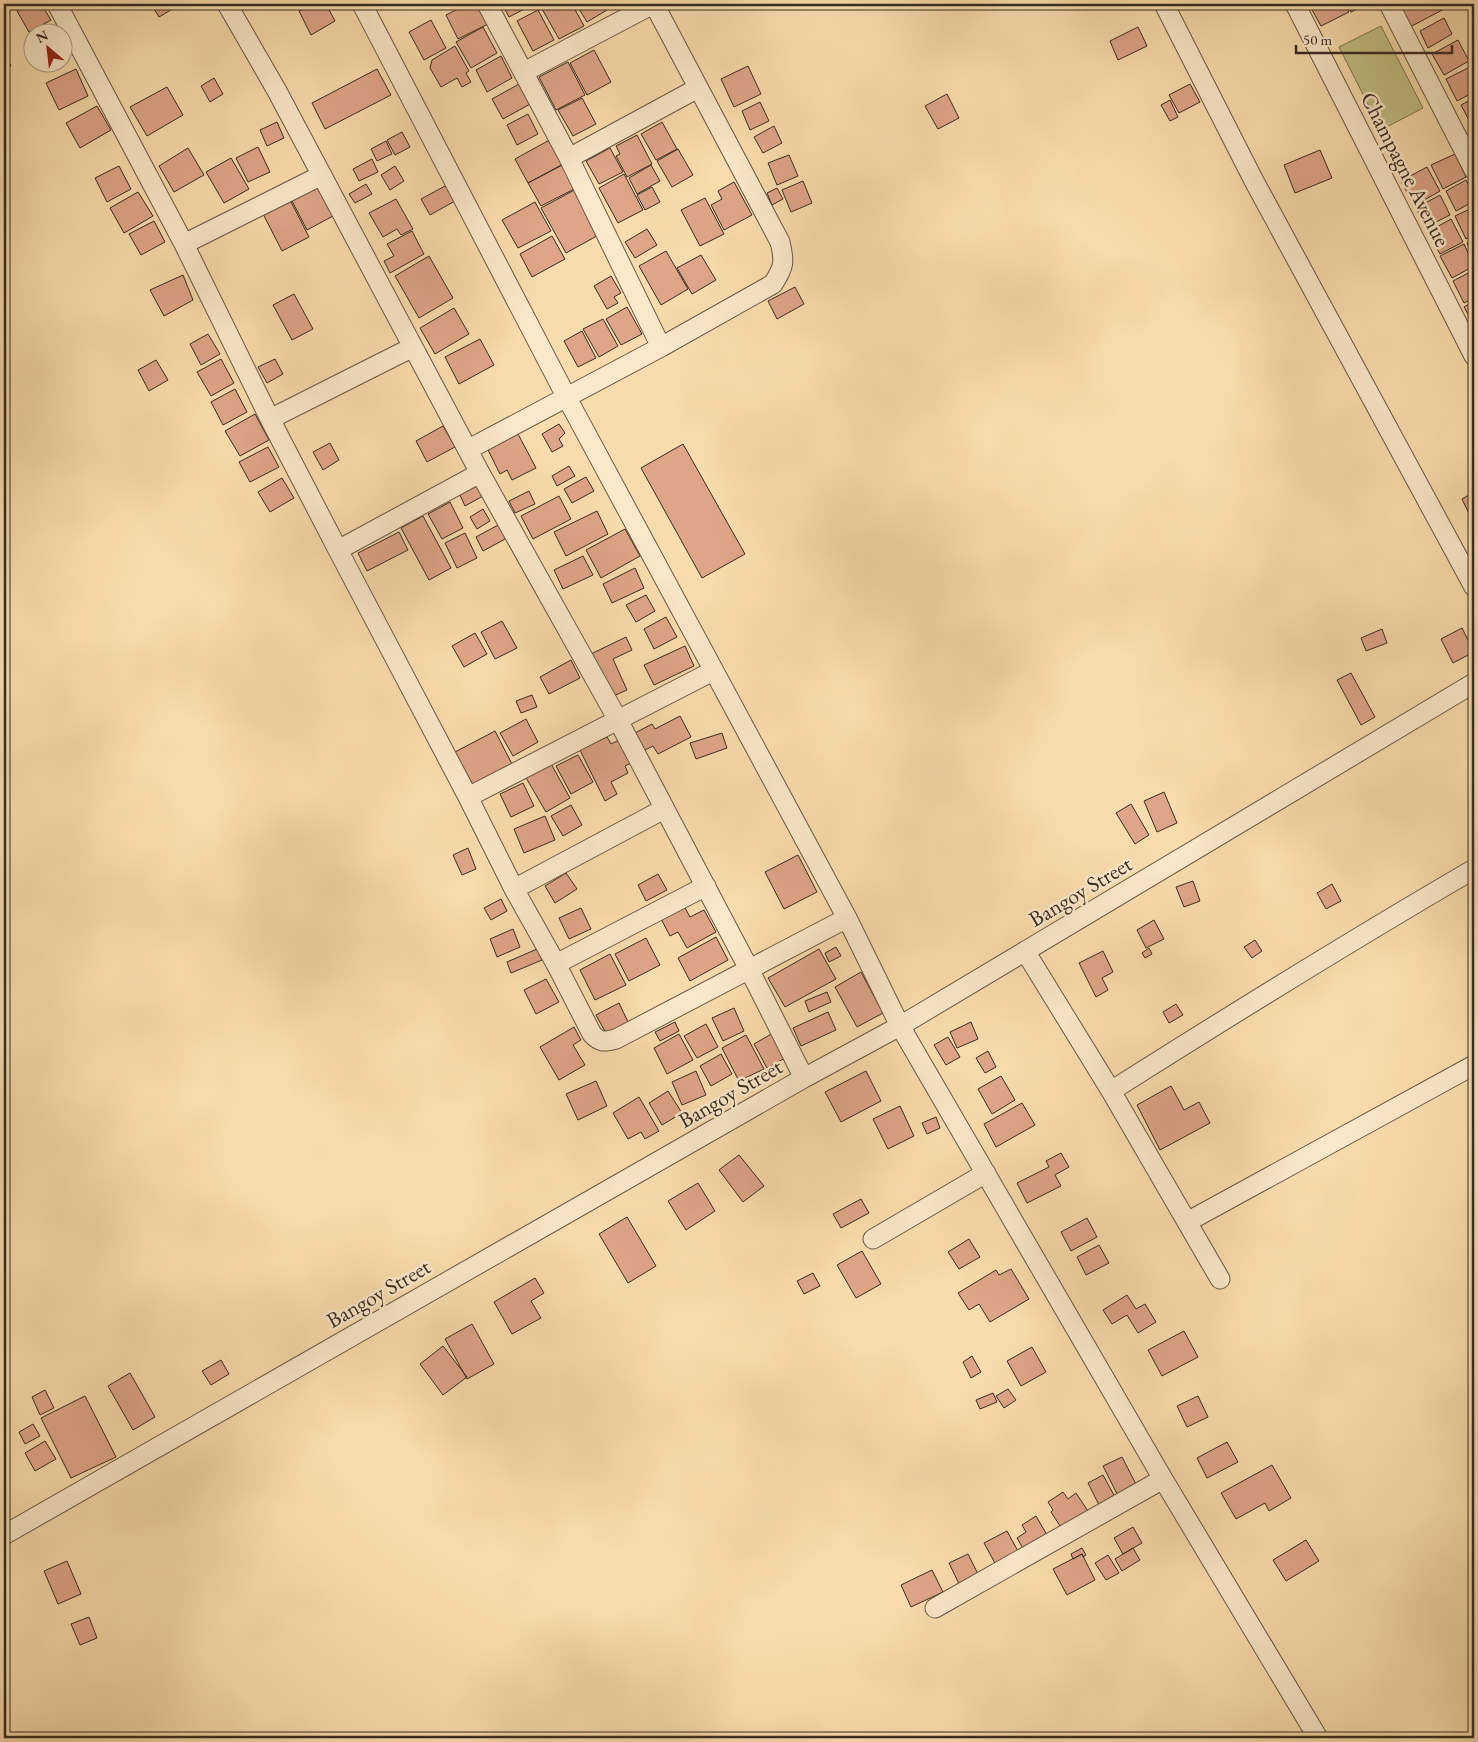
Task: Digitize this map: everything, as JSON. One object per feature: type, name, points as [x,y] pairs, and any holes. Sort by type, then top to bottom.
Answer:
[{"type":"street","points":[[57,4],[184,244],[270,419],[468,797],[514,889],[592,1034],[604,1043],[616,1039],[847,918]]},
{"type":"street","points":[[227,4],[277,91],[469,449],[480,473],[618,720],[706,886],[804,1078]]},
{"type":"street","points":[[362,4],[567,398],[712,671],[847,918],[900,1026],[1163,1479],[1318,1738]]},
{"type":"street","points":[[487,4],[569,158],[661,347]]},
{"type":"street","points":[[469,449],[661,347],[773,284],[781,271],[784,259],[780,242],[653,4],[524,72]]},
{"type":"street","points":[[1164,4],[1258,188],[1474,587]]},
{"type":"street","name":"Champagne Avenue","points":[[1295,4],[1474,356]]},
{"type":"street","points":[[1389,4],[1474,170]]},
{"type":"street","points":[[569,158],[698,88]]},
{"type":"street","points":[[184,244],[322,175]]},
{"type":"street","points":[[270,419],[413,346]]},
{"type":"street","points":[[338,550],[480,473]]},
{"type":"street","points":[[468,797],[712,671]]},
{"type":"street","name":"Bangoy Street","points":[[4,1535],[804,1078],[900,1026],[1474,683]]},
{"type":"street","points":[[514,889],[664,809]]},
{"type":"street","points":[[1111,1091],[1241,1008],[1474,869]]},
{"type":"street","points":[[556,964],[706,886]]},
{"type":"street","points":[[1025,951],[1111,1091],[1220,1279]]},
{"type":"street","points":[[1187,1222],[1474,1065]]},
{"type":"street","points":[[873,1238],[986,1173]]},
{"type":"street","points":[[934,1608],[1163,1479]]},
{"type":"shaded area","points":[[1381,26],[1423,108],[1381,130],[1339,47]]},
{"type":"building","points":[[31,4],[41,4],[51,20],[47,22],[23,22],[17,11]]},
{"type":"building","points":[[151,4],[181,4],[159,17]]},
{"type":"building","points":[[315,4],[326,4],[335,21],[311,35],[299,11]]},
{"type":"building","points":[[468,4],[478,4],[488,24],[458,39],[446,15]]},
{"type":"building","points":[[502,4],[534,4],[509,17]]},
{"type":"building","points":[[547,4],[572,4],[584,26],[559,39],[541,7]]},
{"type":"building","points":[[576,4],[604,4],[607,10],[587,22]]},
{"type":"building","points":[[608,4],[622,4],[612,10]]},
{"type":"building","points":[[1320,4],[1345,4],[1349,12],[1321,26],[1311,8]]},
{"type":"building","points":[[1347,4],[1368,4],[1351,12]]},
{"type":"building","points":[[1442,4],[1444,9],[1410,27],[1399,5]]},
{"type":"building","points":[[538,10],[554,40],[533,51],[517,21]]},
{"type":"building","points":[[1444,18],[1452,34],[1428,48],[1420,31]]},
{"type":"building","points":[[431,20],[446,48],[424,60],[409,32]]},
{"type":"building","points":[[483,27],[497,53],[471,68],[456,42]]},
{"type":"building","points":[[1138,27],[1147,46],[1118,60],[1110,41]]},
{"type":"building","points":[[1458,40],[1469,61],[1444,75],[1432,54]]},
{"type":"building","points":[[455,46],[469,71],[466,73],[471,82],[462,87],[457,78],[441,87],[430,68],[432,60]]},
{"type":"building","points":[[594,50],[611,82],[587,95],[570,63]]},
{"type":"building","points":[[4,53],[11,66],[4,70]]},
{"type":"building","points":[[501,56],[512,78],[487,92],[476,70]]},
{"type":"building","points":[[568,62],[585,95],[556,110],[539,77]]},
{"type":"building","points":[[748,66],[761,94],[734,107],[721,79]]},
{"type":"building","points":[[1470,67],[1474,75],[1474,92],[1457,101],[1446,79]]},
{"type":"building","points":[[76,69],[88,96],[59,110],[46,83]]},
{"type":"building","points":[[377,69],[391,95],[325,129],[312,103]]},
{"type":"building","points":[[214,78],[223,94],[210,102],[201,86]]},
{"type":"building","points":[[521,83],[532,103],[503,119],[492,99]]},
{"type":"building","points":[[1190,84],[1200,102],[1179,113],[1169,95]]},
{"type":"building","points":[[167,87],[183,115],[147,136],[130,107]]},
{"type":"building","points":[[947,94],[959,118],[938,129],[925,106]]},
{"type":"building","points":[[582,98],[596,124],[573,136],[558,110]]},
{"type":"building","points":[[1474,98],[1474,125],[1472,126],[1461,105]]},
{"type":"building","points":[[1170,100],[1178,117],[1170,121],[1161,105]]},
{"type":"building","points":[[760,102],[769,121],[750,130],[742,111]]},
{"type":"building","points":[[97,106],[111,130],[80,148],[66,123]]},
{"type":"building","points":[[528,114],[538,134],[517,145],[507,125]]},
{"type":"building","points":[[277,122],[284,138],[267,146],[260,130]]},
{"type":"building","points":[[662,122],[677,149],[656,160],[641,134]]},
{"type":"building","points":[[774,126],[782,143],[763,153],[754,137]]},
{"type":"building","points":[[402,132],[410,147],[395,155],[387,140]]},
{"type":"building","points":[[637,135],[652,164],[627,177],[616,156],[620,154],[616,146]]},
{"type":"building","points":[[555,137],[568,162],[528,183],[515,159]]},
{"type":"building","points":[[386,141],[392,154],[377,161],[371,149]]},
{"type":"building","points":[[258,147],[270,172],[248,182],[236,158]]},
{"type":"building","points":[[188,148],[204,175],[174,192],[159,166]]},
{"type":"building","points":[[610,148],[623,172],[599,184],[586,161]]},
{"type":"building","points":[[678,149],[693,175],[672,187],[657,161]]},
{"type":"building","points":[[1320,150],[1332,178],[1295,193],[1284,165]]},
{"type":"building","points":[[1455,154],[1466,177],[1443,189],[1431,165]]},
{"type":"building","points":[[789,155],[798,176],[777,185],[768,163]]},
{"type":"building","points":[[231,158],[249,189],[224,203],[206,172]]},
{"type":"building","points":[[372,159],[378,172],[359,181],[353,169]]},
{"type":"building","points":[[565,163],[578,187],[541,206],[528,183]]},
{"type":"building","points":[[651,165],[660,181],[637,194],[629,178]]},
{"type":"building","points":[[119,166],[131,189],[107,202],[95,178]]},
{"type":"building","points":[[395,166],[404,181],[390,190],[381,175]]},
{"type":"building","points":[[1427,167],[1440,191],[1414,206],[1401,181]]},
{"type":"building","points":[[624,174],[643,210],[618,223],[599,188]]},
{"type":"building","points":[[1466,180],[1474,195],[1474,201],[1456,211],[1446,191]]},
{"type":"building","points":[[803,181],[812,203],[791,212],[782,190]]},
{"type":"building","points":[[734,182],[752,215],[724,230],[711,205],[722,199],[718,191]]},
{"type":"building","points":[[366,184],[372,194],[355,203],[349,194]]},
{"type":"building","points":[[447,185],[455,201],[430,215],[421,199]]},
{"type":"building","points":[[318,187],[333,216],[307,230],[292,201]]},
{"type":"building","points":[[580,187],[604,232],[566,253],[541,208]]},
{"type":"building","points":[[652,187],[660,202],[645,210],[637,195]]},
{"type":"building","points":[[777,188],[783,199],[772,205],[767,193]]},
{"type":"building","points":[[138,192],[153,216],[124,233],[110,208]]},
{"type":"building","points":[[1440,195],[1450,215],[1426,227],[1416,208]]},
{"type":"building","points":[[288,196],[309,237],[282,251],[261,210]]},
{"type":"building","points":[[705,198],[724,234],[700,246],[681,210]]},
{"type":"building","points":[[396,199],[413,229],[401,235],[397,229],[383,237],[369,213]]},
{"type":"building","points":[[535,202],[551,231],[518,248],[502,220]]},
{"type":"building","points":[[1474,207],[1474,235],[1466,239],[1455,216]]},
{"type":"building","points":[[1451,219],[1463,242],[1440,254],[1428,232]]},
{"type":"building","points":[[154,221],[165,242],[141,255],[129,234]]},
{"type":"building","points":[[647,229],[657,245],[635,258],[625,242]]},
{"type":"building","points":[[412,231],[424,254],[390,273],[384,261],[394,256],[387,244]]},
{"type":"building","points":[[552,236],[565,259],[532,277],[520,254]]},
{"type":"building","points":[[1474,239],[1474,258],[1467,243]]},
{"type":"building","points":[[1464,244],[1474,266],[1452,278],[1440,256]]},
{"type":"building","points":[[666,251],[688,289],[661,305],[639,266]]},
{"type":"building","points":[[701,255],[716,280],[692,294],[677,268]]},
{"type":"building","points":[[429,256],[453,298],[419,318],[395,276]]},
{"type":"building","points":[[1474,270],[1474,298],[1464,303],[1453,281]]},
{"type":"building","points":[[183,275],[193,300],[164,316],[150,290]]},
{"type":"building","points":[[611,276],[621,293],[614,297],[618,303],[607,309],[594,286]]},
{"type":"building","points":[[795,287],[804,304],[777,319],[768,301]]},
{"type":"building","points":[[294,294],[313,329],[292,340],[273,305]]},
{"type":"building","points":[[1474,301],[1474,325],[1464,307]]},
{"type":"building","points":[[627,307],[642,334],[621,345],[606,319]]},
{"type":"building","points":[[454,308],[469,334],[435,354],[420,328]]},
{"type":"building","points":[[603,319],[618,346],[599,357],[583,329]]},
{"type":"building","points":[[582,331],[596,358],[578,367],[564,341]]},
{"type":"building","points":[[208,334],[220,354],[201,365],[190,344]]},
{"type":"building","points":[[480,339],[494,365],[459,384],[445,357]]},
{"type":"building","points":[[221,359],[234,383],[211,396],[197,372]]},
{"type":"building","points":[[275,359],[283,374],[267,383],[258,367]]},
{"type":"building","points":[[156,360],[168,380],[149,391],[138,370]]},
{"type":"building","points":[[235,389],[247,412],[223,425],[211,402]]},
{"type":"building","points":[[255,414],[269,440],[240,456],[225,431]]},
{"type":"building","points":[[559,424],[565,433],[559,439],[563,446],[552,452],[542,434]]},
{"type":"building","points":[[443,426],[455,447],[427,462],[416,441]]},
{"type":"building","points":[[518,434],[536,468],[512,480],[507,470],[500,474],[488,450]]},
{"type":"building","points":[[330,443],[339,460],[323,470],[313,452]]},
{"type":"building","points":[[683,444],[745,554],[702,578],[641,468]]},
{"type":"building","points":[[268,447],[279,467],[250,482],[239,462]]},
{"type":"building","points":[[569,466],[575,476],[557,486],[552,476]]},
{"type":"building","points":[[586,477],[594,491],[572,503],[564,489]]},
{"type":"building","points":[[282,478],[294,498],[270,512],[258,492]]},
{"type":"building","points":[[476,484],[483,496],[465,506],[459,493]]},
{"type":"building","points":[[529,491],[535,504],[515,513],[509,501]]},
{"type":"building","points":[[1474,492],[1474,524],[1462,499]]},
{"type":"building","points":[[559,496],[571,519],[533,539],[521,516]]},
{"type":"building","points":[[450,502],[463,528],[442,539],[428,514]]},
{"type":"building","points":[[483,509],[490,521],[477,529],[470,517]]},
{"type":"building","points":[[597,511],[608,534],[566,556],[554,532]]},
{"type":"building","points":[[423,516],[451,568],[429,580],[401,528]]},
{"type":"building","points":[[500,524],[507,538],[483,551],[476,537]]},
{"type":"building","points":[[625,529],[640,556],[601,578],[586,550]]},
{"type":"building","points":[[399,532],[408,550],[367,571],[358,553]]},
{"type":"building","points":[[465,533],[477,558],[457,568],[445,543]]},
{"type":"building","points":[[583,556],[593,575],[563,589],[554,570]]},
{"type":"building","points":[[635,568],[644,588],[612,603],[603,584]]},
{"type":"building","points":[[646,595],[655,611],[636,622],[626,605]]},
{"type":"building","points":[[666,617],[677,637],[654,649],[644,629]]},
{"type":"building","points":[[502,621],[517,648],[495,659],[481,632]]},
{"type":"building","points":[[1462,628],[1474,652],[1453,663],[1441,639]]},
{"type":"building","points":[[1382,629],[1387,643],[1366,651],[1361,638]]},
{"type":"building","points":[[475,633],[487,654],[464,667],[452,646]]},
{"type":"building","points":[[626,637],[632,650],[613,659],[627,690],[611,697],[591,654]]},
{"type":"building","points":[[685,646],[694,666],[654,685],[644,665]]},
{"type":"building","points":[[571,660],[580,678],[549,694],[540,677]]},
{"type":"building","points":[[1351,673],[1375,717],[1361,725],[1337,680]]},
{"type":"building","points":[[532,695],[537,707],[521,713],[516,701]]},
{"type":"building","points":[[680,716],[691,737],[658,754],[653,746],[645,750],[635,733],[652,724],[655,729]]},
{"type":"building","points":[[526,719],[538,742],[513,756],[500,733]]},
{"type":"building","points":[[495,731],[512,764],[473,785],[455,752]]},
{"type":"building","points":[[722,733],[727,748],[696,759],[690,743]]},
{"type":"building","points":[[607,737],[611,744],[623,738],[635,761],[625,766],[628,773],[611,782],[617,794],[605,801],[580,750]]},
{"type":"building","points":[[578,755],[593,782],[571,794],[556,766]]},
{"type":"building","points":[[550,762],[570,798],[546,812],[525,776]]},
{"type":"building","points":[[523,783],[534,806],[511,817],[500,794]]},
{"type":"building","points":[[1164,792],[1177,823],[1157,832],[1144,801]]},
{"type":"building","points":[[1131,804],[1149,835],[1135,844],[1116,813]]},
{"type":"building","points":[[571,805],[582,825],[563,836],[551,816]]},
{"type":"building","points":[[545,816],[555,840],[524,853],[514,829]]},
{"type":"building","points":[[468,848],[476,869],[462,875],[453,855]]},
{"type":"building","points":[[798,855],[817,892],[784,909],[765,872]]},
{"type":"building","points":[[566,873],[577,889],[555,903],[545,886]]},
{"type":"building","points":[[658,874],[667,890],[646,901],[638,885]]},
{"type":"building","points":[[1193,881],[1200,901],[1184,907],[1176,887]]},
{"type":"building","points":[[1332,884],[1341,901],[1326,909],[1317,893]]},
{"type":"building","points":[[501,899],[507,911],[491,920],[484,908]]},
{"type":"building","points":[[683,904],[690,917],[704,910],[716,932],[687,948],[678,932],[670,936],[660,917]]},
{"type":"building","points":[[581,908],[591,929],[569,939],[559,918]]},
{"type":"building","points":[[1154,920],[1164,939],[1146,948],[1137,930]]},
{"type":"building","points":[[513,929],[520,947],[497,957],[490,939]]},
{"type":"building","points":[[716,937],[728,960],[690,981],[678,958]]},
{"type":"building","points":[[646,938],[660,965],[629,981],[615,954]]},
{"type":"building","points":[[1255,940],[1262,951],[1252,958],[1244,947]]},
{"type":"building","points":[[836,947],[841,956],[829,962],[825,953]]},
{"type":"building","points":[[1149,948],[1152,954],[1145,958],[1142,953]]},
{"type":"building","points":[[537,949],[542,960],[511,973],[507,962]]},
{"type":"building","points":[[819,949],[836,979],[785,1007],[768,978]]},
{"type":"building","points":[[1103,951],[1113,972],[1102,978],[1108,990],[1096,997],[1079,963]]},
{"type":"building","points":[[610,954],[626,985],[595,1000],[580,970]]},
{"type":"building","points":[[861,972],[883,1013],[857,1027],[835,987]]},
{"type":"building","points":[[546,979],[559,1002],[536,1014],[524,990]]},
{"type":"building","points":[[827,992],[831,1002],[809,1012],[805,1001]]},
{"type":"building","points":[[619,1003],[629,1024],[607,1035],[596,1015]]},
{"type":"building","points":[[1176,1004],[1183,1015],[1169,1023],[1163,1012]]},
{"type":"building","points":[[734,1008],[744,1031],[723,1041],[712,1018]]},
{"type":"building","points":[[828,1012],[836,1030],[801,1046],[793,1028]]},
{"type":"building","points":[[675,1022],[679,1031],[660,1041],[655,1032]]},
{"type":"building","points":[[971,1022],[978,1039],[957,1048],[950,1032]]},
{"type":"building","points":[[706,1024],[718,1047],[697,1058],[684,1036]]},
{"type":"building","points":[[574,1027],[581,1040],[573,1045],[585,1065],[559,1080],[540,1047]]},
{"type":"building","points":[[773,1033],[787,1057],[767,1068],[754,1044]]},
{"type":"building","points":[[679,1034],[693,1060],[667,1074],[654,1048]]},
{"type":"building","points":[[746,1035],[764,1069],[739,1081],[722,1048]]},
{"type":"building","points":[[948,1037],[960,1057],[946,1065],[934,1045]]},
{"type":"building","points":[[988,1051],[996,1067],[985,1073],[976,1058]]},
{"type":"building","points":[[721,1054],[732,1074],[711,1086],[700,1066]]},
{"type":"building","points":[[696,1071],[706,1095],[682,1105],[672,1082]]},
{"type":"building","points":[[866,1071],[881,1101],[841,1122],[825,1092]]},
{"type":"building","points":[[1001,1076],[1015,1100],[992,1114],[978,1089]]},
{"type":"building","points":[[596,1081],[607,1106],[578,1120],[566,1094]]},
{"type":"building","points":[[1171,1086],[1184,1110],[1199,1102],[1210,1123],[1160,1150],[1137,1105]]},
{"type":"building","points":[[668,1091],[682,1113],[662,1125],[649,1103]]},
{"type":"building","points":[[639,1097],[659,1131],[645,1139],[641,1132],[628,1139],[613,1113]]},
{"type":"building","points":[[1022,1103],[1035,1125],[996,1147],[984,1124]]},
{"type":"building","points":[[900,1106],[914,1136],[888,1149],[873,1119]]},
{"type":"building","points":[[936,1117],[940,1128],[927,1134],[922,1123]]},
{"type":"building","points":[[1061,1153],[1069,1167],[1055,1175],[1061,1186],[1027,1203],[1017,1183],[1049,1167],[1046,1161]]},
{"type":"building","points":[[739,1155],[764,1186],[743,1202],[719,1170]]},
{"type":"building","points":[[698,1183],[715,1211],[686,1230],[668,1201]]},
{"type":"building","points":[[861,1199],[869,1213],[841,1228],[833,1214]]},
{"type":"building","points":[[627,1217],[656,1266],[628,1283],[599,1234]]},
{"type":"building","points":[[1087,1218],[1097,1237],[1071,1251],[1061,1232]]},
{"type":"building","points":[[969,1239],[980,1257],[959,1269],[948,1252]]},
{"type":"building","points":[[1099,1245],[1109,1263],[1086,1275],[1077,1257]]},
{"type":"building","points":[[862,1251],[881,1284],[856,1298],[837,1265]]},
{"type":"building","points":[[1011,1269],[1029,1299],[990,1322],[979,1304],[969,1310],[958,1293],[996,1270],[999,1275]]},
{"type":"building","points":[[813,1273],[820,1286],[804,1294],[797,1281]]},
{"type":"building","points":[[535,1278],[544,1293],[531,1301],[541,1318],[512,1334],[494,1302]]},
{"type":"building","points":[[1127,1295],[1136,1309],[1145,1304],[1156,1322],[1138,1333],[1127,1315],[1112,1324],[1103,1310]]},
{"type":"building","points":[[472,1324],[494,1364],[467,1379],[445,1339]]},
{"type":"building","points":[[1184,1331],[1198,1357],[1162,1376],[1148,1350]]},
{"type":"building","points":[[443,1346],[467,1377],[443,1395],[420,1364]]},
{"type":"building","points":[[1032,1347],[1046,1372],[1021,1386],[1007,1361]]},
{"type":"building","points":[[972,1356],[981,1372],[971,1378],[963,1362]]},
{"type":"building","points":[[221,1360],[229,1374],[211,1385],[202,1371]]},
{"type":"building","points":[[130,1373],[155,1417],[133,1430],[108,1386]]},
{"type":"building","points":[[1008,1389],[1016,1400],[1004,1408],[996,1396]]},
{"type":"building","points":[[45,1390],[54,1408],[40,1415],[32,1397]]},
{"type":"building","points":[[993,1393],[997,1402],[980,1409],[976,1400]]},
{"type":"building","points":[[85,1396],[116,1457],[71,1478],[41,1418]]},
{"type":"building","points":[[1198,1396],[1208,1417],[1187,1427],[1177,1406]]},
{"type":"building","points":[[33,1424],[40,1436],[25,1444],[19,1432]]},
{"type":"building","points":[[45,1441],[56,1459],[35,1471],[25,1453]]},
{"type":"building","points":[[1227,1442],[1238,1462],[1207,1478],[1197,1458]]},
{"type":"building","points":[[1122,1457],[1138,1488],[1119,1498],[1103,1466]]},
{"type":"building","points":[[1272,1465],[1291,1498],[1269,1511],[1265,1503],[1236,1519],[1221,1493]]},
{"type":"building","points":[[1103,1475],[1115,1497],[1099,1505],[1088,1483]]},
{"type":"building","points":[[1063,1492],[1068,1499],[1076,1493],[1088,1511],[1062,1529],[1051,1512],[1053,1510],[1048,1502]]},
{"type":"building","points":[[1036,1516],[1047,1535],[1025,1552],[1017,1538],[1026,1532],[1022,1525]]},
{"type":"building","points":[[1133,1527],[1142,1543],[1123,1554],[1114,1538]]},
{"type":"building","points":[[1007,1531],[1019,1553],[996,1565],[984,1543]]},
{"type":"building","points":[[1306,1540],[1319,1561],[1286,1581],[1273,1560]]},
{"type":"building","points":[[1082,1548],[1086,1555],[1083,1557],[1082,1554],[1073,1559],[1071,1554]]},
{"type":"building","points":[[1133,1548],[1140,1560],[1122,1571],[1115,1559]]},
{"type":"building","points":[[968,1554],[978,1574],[959,1584],[949,1563]]},
{"type":"building","points":[[1082,1554],[1095,1580],[1067,1595],[1053,1569]]},
{"type":"building","points":[[1108,1555],[1119,1573],[1106,1580],[1095,1563]]},
{"type":"building","points":[[67,1561],[81,1594],[58,1604],[44,1571]]},
{"type":"building","points":[[932,1570],[943,1592],[911,1607],[901,1585]]},
{"type":"building","points":[[89,1617],[97,1638],[80,1645],[71,1624]]}]
